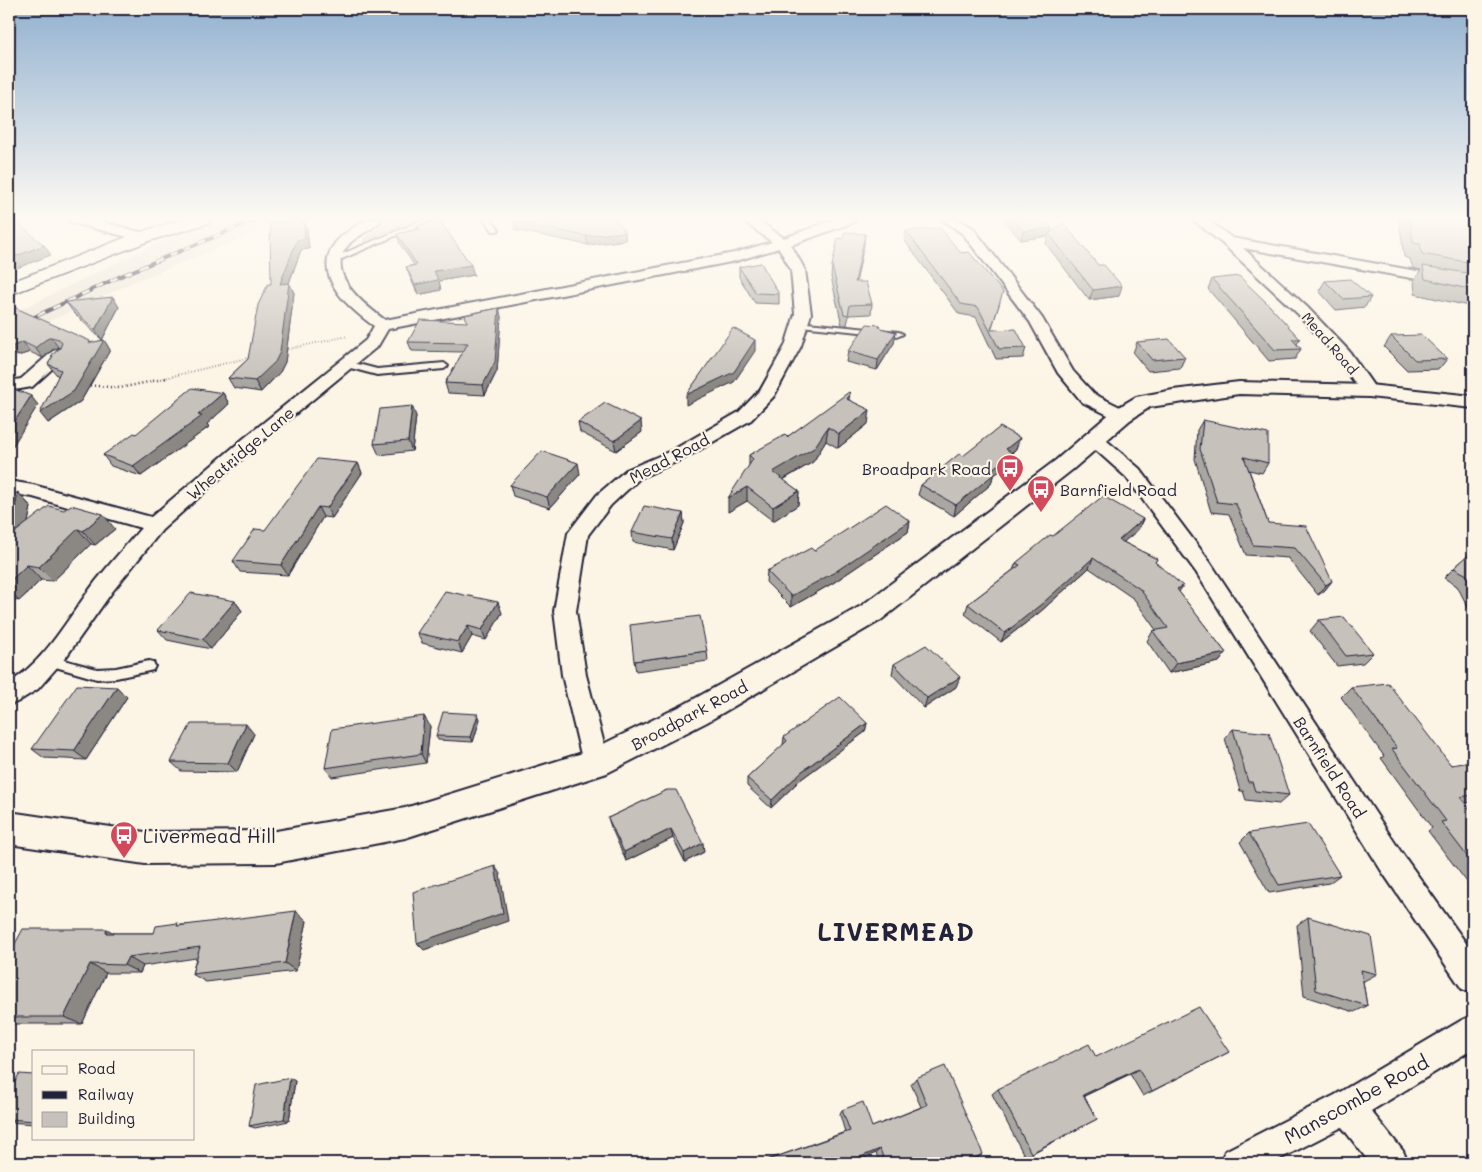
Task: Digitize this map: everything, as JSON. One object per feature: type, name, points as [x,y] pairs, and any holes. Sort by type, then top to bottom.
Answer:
[{"type":"main road","points":[[9,288],[47,274]]},
{"type":"street","points":[[335,274],[341,286],[355,305],[382,325],[649,274]]},
{"type":"street","name":"Mead Road","points":[[596,763],[574,675],[565,611],[578,533],[604,500],[632,474],[679,454],[745,416],[768,392],[793,346],[804,314],[799,274]]},
{"type":"street","points":[[1001,274],[1038,321],[1066,374],[1088,398],[1122,415]]},
{"type":"street","name":"Mead Road","points":[[1263,274],[1302,310],[1343,354],[1369,391]]},
{"type":"street","points":[[1410,274],[1473,285]]},
{"type":"street","name":"Wheatridge Lane","points":[[9,695],[30,682],[49,661],[104,586],[155,525],[249,443],[372,343],[382,325]]},
{"type":"street","points":[[9,386],[26,383],[59,354]]},
{"type":"street","name":"Broadpark Road","points":[[9,828],[145,848],[276,847],[405,823],[596,763],[696,713],[871,613],[1094,439],[1122,415],[1143,402],[1173,396],[1239,388],[1369,391],[1473,402]]},
{"type":"street","name":"Barnfield Road","points":[[1094,439],[1133,473],[1203,567],[1391,861],[1473,978]]},
{"type":"street","points":[[9,487],[33,491],[155,525]]},
{"type":"street","name":"Manscombe Road","points":[[1237,1163],[1348,1107],[1473,1031]]},
{"type":"street","points":[[1348,1107],[1391,1163]]},
{"type":"lane","points":[[800,324],[899,334]]},
{"type":"lane","points":[[346,364],[377,372],[444,366]]},
{"type":"lane","points":[[49,661],[97,674],[116,673],[149,666]]},
{"type":"path","points":[[283,350],[336,340],[382,325]]},
{"type":"path","points":[[81,384],[120,388],[188,374],[256,355]]},
{"type":"shaded area","points":[[94,274],[154,274],[9,340],[9,315]]},
{"type":"building","points":[[271,274],[284,274],[280,284],[289,283],[280,352],[275,362],[255,381],[228,378],[248,359],[258,305],[268,284],[271,284]]},
{"type":"building","points":[[409,274],[435,274],[438,280],[415,285]]},
{"type":"building","points":[[743,274],[767,274],[779,294],[756,293]]},
{"type":"building","points":[[834,274],[857,274],[855,282],[866,282],[872,304],[850,305],[848,315],[844,314]]},
{"type":"building","points":[[938,274],[987,274],[1003,292],[991,330],[1016,329],[1026,348],[999,349],[978,307],[961,304]]},
{"type":"building","points":[[1080,274],[1111,274],[1122,286],[1093,290]]},
{"type":"building","points":[[1424,274],[1473,274],[1473,290],[1425,279]]},
{"type":"building","points":[[1239,276],[1300,339],[1292,339],[1301,349],[1275,350],[1212,279]]},
{"type":"building","points":[[1350,279],[1371,297],[1343,299],[1325,281]]},
{"type":"building","points":[[113,297],[95,330],[66,302]]},
{"type":"building","points":[[9,305],[90,341],[89,343],[104,340],[74,391],[40,413],[61,370],[48,364],[53,356],[51,356],[60,348],[62,343],[59,339],[51,337],[35,348],[23,342],[11,347],[9,346]]},
{"type":"building","points":[[499,308],[495,362],[483,385],[445,383],[468,343],[408,342],[420,320],[467,322],[465,315]]},
{"type":"building","points":[[867,324],[879,325],[880,328],[896,332],[878,360],[848,351]]},
{"type":"building","points":[[733,328],[755,340],[734,372],[686,395]]},
{"type":"building","points":[[1422,335],[1447,359],[1415,360],[1391,336]]},
{"type":"building","points":[[1169,339],[1185,357],[1152,360],[1137,342]]},
{"type":"building","points":[[9,387],[31,396],[9,430]]},
{"type":"building","points":[[192,388],[223,393],[198,415],[202,416],[133,466],[103,455],[134,433],[136,434]]},
{"type":"building","points":[[849,392],[847,399],[870,410],[839,434],[828,427],[814,448],[773,472],[799,491],[773,507],[747,487],[728,498],[753,459],[749,455],[785,435],[787,437]]},
{"type":"building","points":[[605,403],[641,421],[614,441],[578,422]]},
{"type":"building","points":[[412,406],[408,441],[374,444],[380,409]]},
{"type":"building","points":[[1203,420],[1268,434],[1268,463],[1244,457],[1268,523],[1306,526],[1332,581],[1326,585],[1295,548],[1253,545],[1236,504],[1217,502],[1200,449]]},
{"type":"building","points":[[1000,427],[1020,438],[1006,449],[1012,453],[990,471],[994,474],[956,505],[921,485],[959,454],[963,456]]},
{"type":"building","points":[[542,451],[578,463],[547,497],[510,485]]},
{"type":"building","points":[[317,459],[358,463],[327,508],[318,507],[281,565],[233,561],[255,529],[265,530]]},
{"type":"building","points":[[18,492],[9,534],[9,499]]},
{"type":"building","points":[[1103,496],[1143,519],[1119,540],[1157,559],[1155,562],[1183,586],[1177,589],[1226,653],[1176,663],[1153,631],[1168,628],[1140,589],[1093,558],[1044,602],[1005,633],[968,604],[1020,565],[1016,563],[1050,535],[1053,536]]},
{"type":"building","points":[[886,504],[910,521],[835,572],[791,596],[767,571],[811,548],[814,551]]},
{"type":"building","points":[[71,505],[103,514],[83,531],[78,529],[39,567],[27,565],[9,582],[9,537],[49,506],[64,510]]},
{"type":"building","points":[[644,506],[683,513],[672,539],[632,532]]},
{"type":"building","points":[[1473,551],[1473,586],[1467,575],[1454,568]]},
{"type":"building","points":[[445,591],[498,602],[482,630],[468,626],[458,642],[417,633]]},
{"type":"building","points":[[191,593],[235,601],[203,639],[158,630]]},
{"type":"building","points":[[700,616],[707,651],[634,661],[630,625]]},
{"type":"building","points":[[1344,617],[1373,653],[1346,656],[1319,620]]},
{"type":"building","points":[[926,645],[960,677],[927,698],[894,664]]},
{"type":"building","points":[[1388,683],[1451,765],[1471,762],[1473,765],[1473,795],[1460,797],[1473,813],[1473,864],[1441,822],[1446,821],[1392,749],[1397,748],[1351,687]]},
{"type":"building","points":[[77,685],[117,687],[74,751],[32,749]]},
{"type":"building","points":[[840,697],[867,723],[801,772],[772,800],[747,778],[787,741],[784,737]]},
{"type":"building","points":[[443,712],[478,714],[471,737],[436,736]]},
{"type":"building","points":[[424,716],[421,754],[325,768],[332,729]]},
{"type":"building","points":[[191,724],[246,724],[228,763],[171,762]]},
{"type":"building","points":[[1233,729],[1269,733],[1289,795],[1255,791],[1252,782],[1248,782]]},
{"type":"building","points":[[667,790],[676,790],[703,843],[684,853],[671,829],[624,852],[608,818]]},
{"type":"building","points":[[1308,824],[1340,875],[1279,885],[1249,833]]},
{"type":"building","points":[[495,866],[503,913],[417,943],[413,892]]},
{"type":"building","points":[[296,911],[285,963],[192,974],[200,947],[128,957],[124,965],[90,964],[64,1017],[9,1017],[9,955],[23,929],[107,929],[106,933],[154,933],[156,926],[178,923],[177,926]]},
{"type":"building","points":[[1308,917],[1371,936],[1377,974],[1361,970],[1367,1006],[1316,990]]},
{"type":"building","points":[[1199,1007],[1229,1052],[1152,1091],[1138,1069],[1083,1095],[1097,1119],[1031,1153],[998,1089],[1089,1044],[1096,1057]]},
{"type":"building","points":[[945,1066],[983,1154],[963,1163],[885,1163],[880,1149],[846,1163],[759,1163],[850,1131],[842,1110],[863,1102],[872,1127],[927,1105],[916,1078]]},
{"type":"building","points":[[19,1074],[32,1075],[32,1121],[9,1119],[9,1093]]},
{"type":"building","points":[[290,1078],[284,1119],[249,1126],[256,1085]]},
{"type":"railway","points":[[9,329],[126,274]]},
{"type":"place","name":"Broadpark Road","points":[[1010,492]]},
{"type":"place","name":"Barnfield Road","points":[[1041,513]]},
{"type":"place","name":"Livermead Hill","points":[[124,859]]},
{"type":"district","name":"LIVERMEAD","points":[[896,931]]}]
